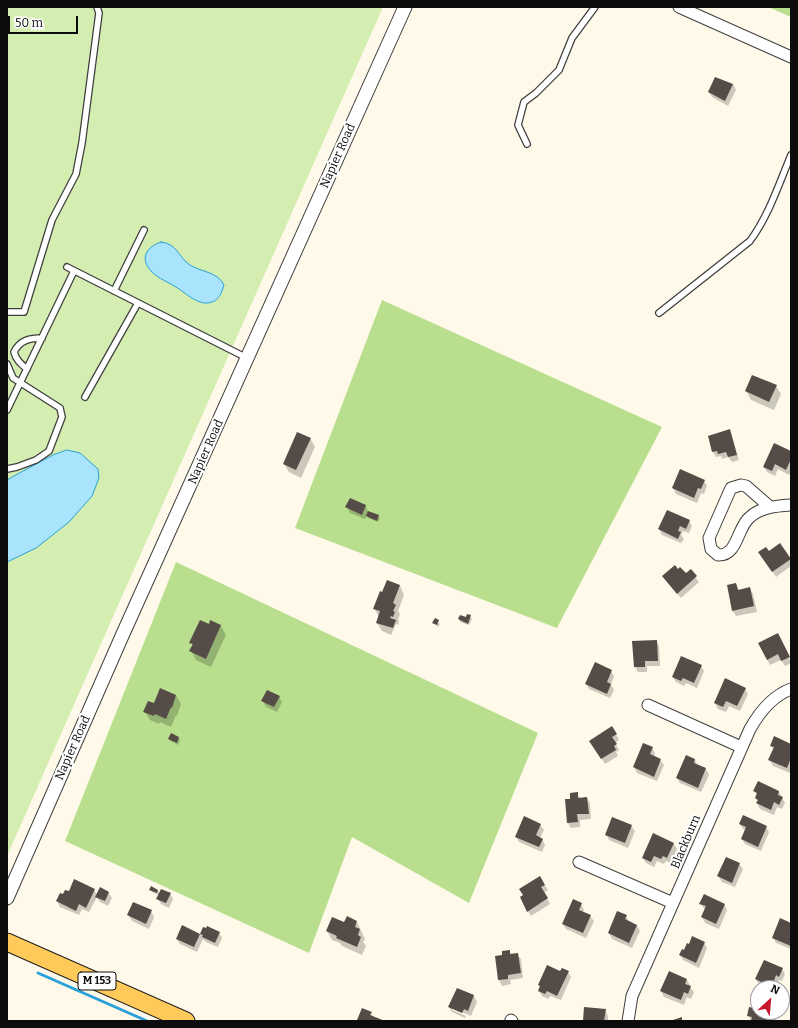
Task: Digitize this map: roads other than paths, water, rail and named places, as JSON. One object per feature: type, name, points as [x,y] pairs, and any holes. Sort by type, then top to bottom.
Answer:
[{"type":"main road","name":"M 153","points":[[7,942],[186,1021]]},
{"type":"street","name":"Napier Road","points":[[7,898],[122,636],[248,358],[404,7]]},
{"type":"street","points":[[681,7],[791,57]]},
{"type":"street","points":[[770,507],[746,486],[742,485],[731,488],[709,538],[711,549],[718,555],[728,554],[732,550],[746,521],[751,516],[770,507],[791,505]]},
{"type":"street","name":"Blackburn","points":[[628,1021],[632,996],[741,747],[761,712],[775,698],[791,689]]},
{"type":"street","points":[[648,705],[741,747]]},
{"type":"street","points":[[579,862],[673,903]]},
{"type":"lane","points":[[7,312],[24,312],[52,220],[76,174],[82,143],[99,13],[97,7]]},
{"type":"lane","points":[[527,144],[518,125],[524,102],[536,93],[559,70],[572,38],[595,7]]},
{"type":"lane","points":[[659,313],[750,241],[760,227],[769,210],[791,155]]},
{"type":"lane","points":[[114,291],[144,230]]},
{"type":"lane","points":[[67,267],[248,358]]},
{"type":"lane","points":[[7,410],[74,271]]},
{"type":"lane","points":[[85,397],[138,303]]},
{"type":"lane","points":[[27,369],[19,362],[14,352],[19,344],[25,341],[32,338],[42,338]]},
{"type":"lane","points":[[7,364],[13,378],[60,408],[62,417],[49,451],[36,460],[7,469]]},
{"type":"water","points":[[161,242],[171,245],[190,265],[218,277],[224,285],[217,299],[212,302],[202,303],[188,296],[152,272],[146,263],[146,254],[151,247]]},
{"type":"water","points":[[67,450],[80,453],[98,469],[99,478],[92,496],[69,522],[36,548],[7,562],[7,480],[53,455]]},
{"type":"waterway","points":[[38,973],[147,1021]]}]
